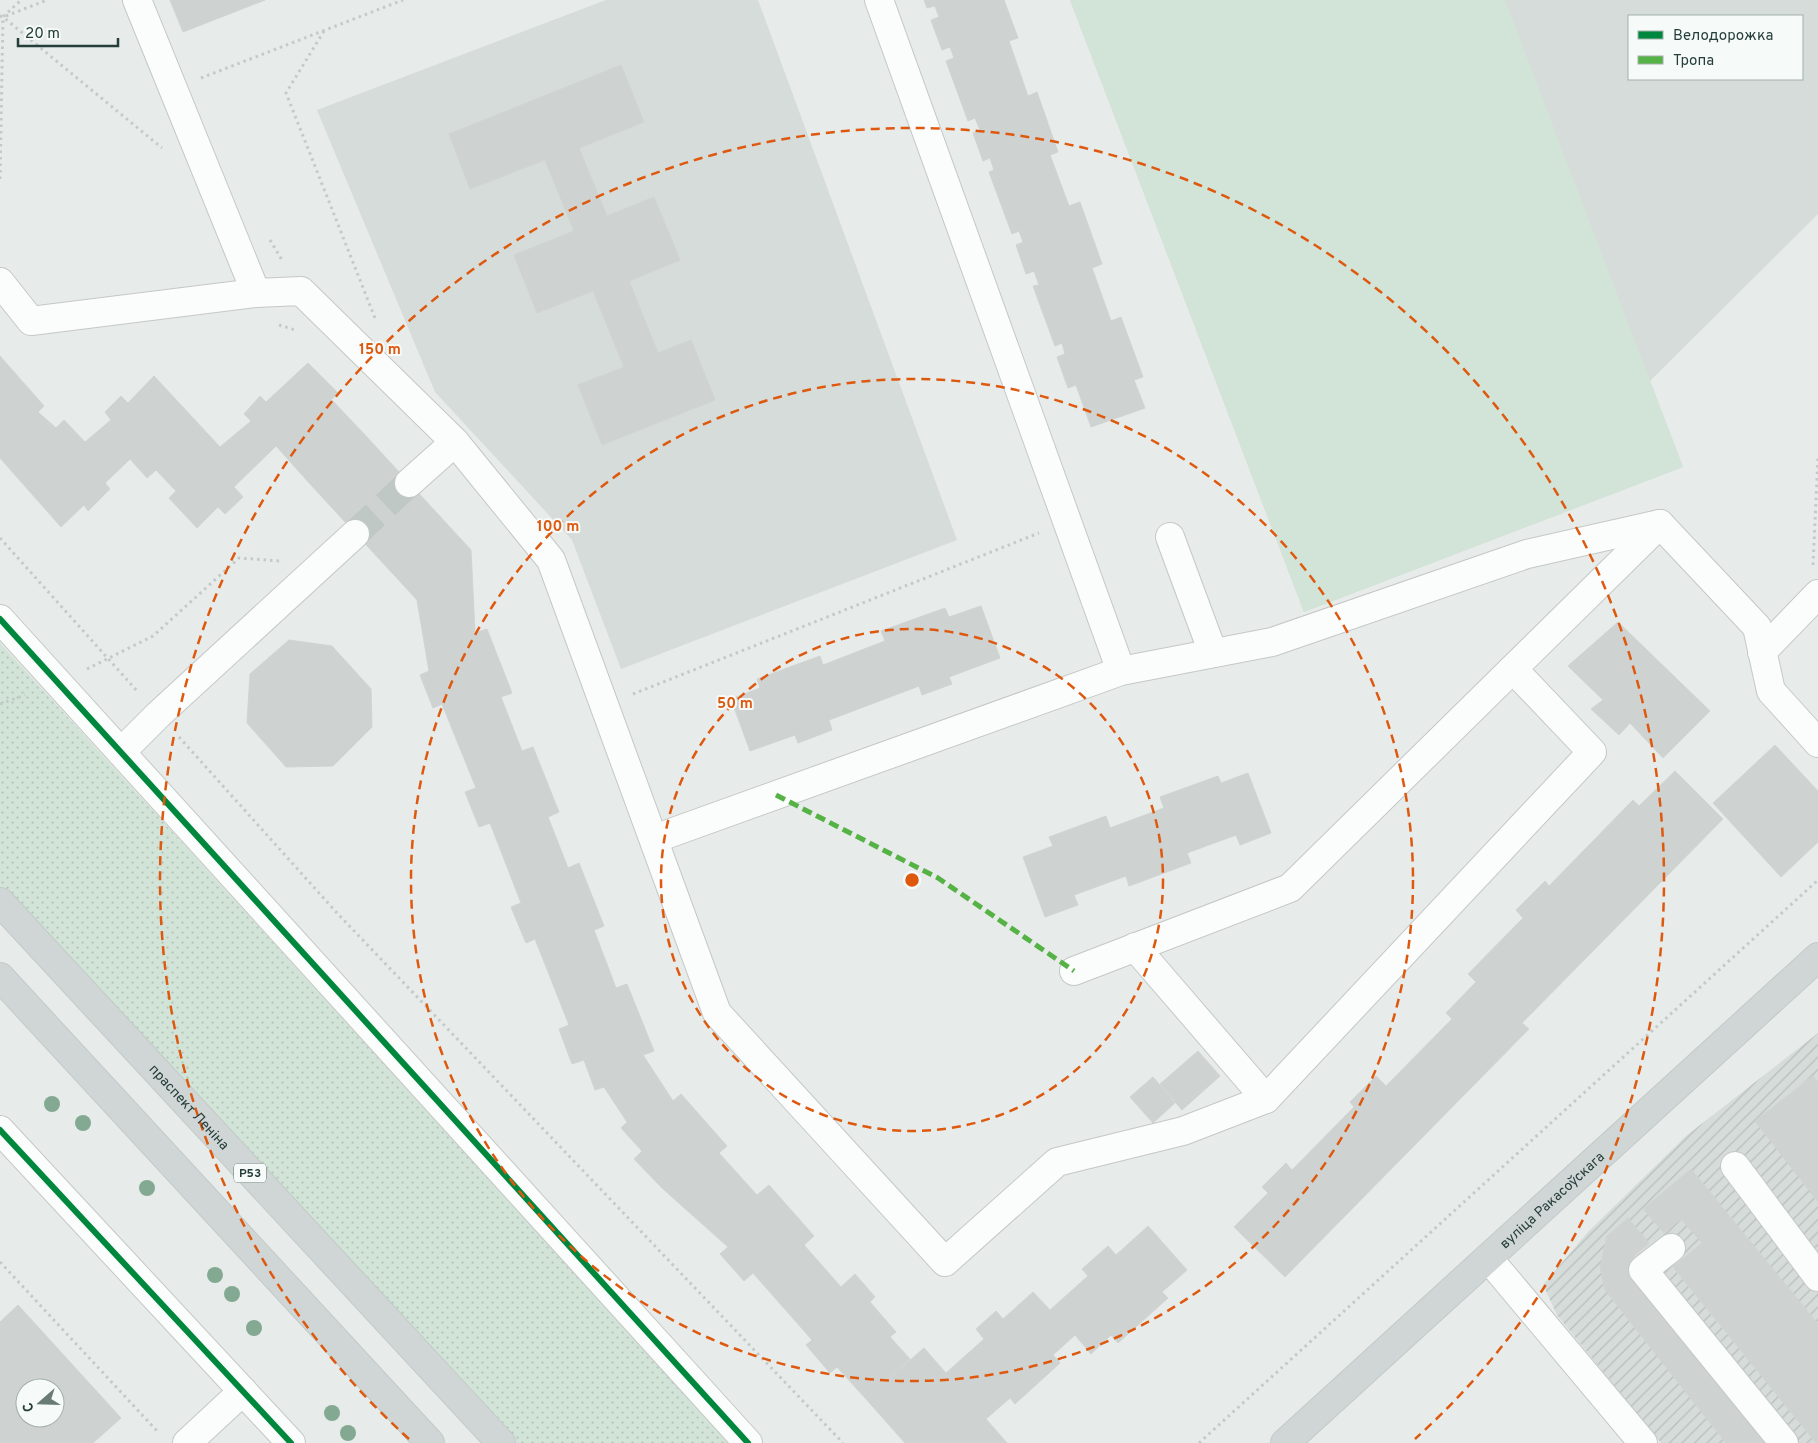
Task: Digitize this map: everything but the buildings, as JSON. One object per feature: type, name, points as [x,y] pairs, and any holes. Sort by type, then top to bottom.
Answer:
[{"type":"main road","name":"праспект Леніна","points":[[0,902],[500,1443]]},
{"type":"main road","name":"вуліца Ракасоўскага","points":[[1285,1443],[1818,957]]},
{"type":"main road","points":[[0,977],[430,1443]]},
{"type":"street","points":[[137,0],[256,293]]},
{"type":"street","points":[[879,0],[1121,671]]},
{"type":"street","points":[[0,282],[31,321],[256,293],[301,291],[455,442],[551,560],[717,1012],[945,1262],[1057,1162],[1183,1131],[1266,1099],[1592,752],[1513,669]]},
{"type":"street","points":[[409,483],[455,442]]},
{"type":"street","points":[[654,839],[1121,671],[1272,642],[1527,554],[1660,524]]},
{"type":"street","points":[[1660,524],[1757,627],[1771,690],[1818,743]]},
{"type":"street","points":[[1074,971],[1290,888],[1660,524]]},
{"type":"street","points":[[121,752],[158,715],[355,534]]},
{"type":"street","points":[[1170,537],[1213,653]]},
{"type":"street","points":[[1762,652],[1816,596]]},
{"type":"street","points":[[0,620],[748,1443]]},
{"type":"street","points":[[1135,948],[1266,1099]]},
{"type":"street","points":[[3,1138],[291,1443]]},
{"type":"street","points":[[1734,1166],[1818,1276]]},
{"type":"street","points":[[1671,1248],[1643,1270],[1784,1443]]},
{"type":"street","points":[[1488,1258],[1643,1443]]},
{"type":"street","points":[[175,1439],[243,1391]]},
{"type":"path","points":[[0,179],[2,16],[21,0]]},
{"type":"path","points":[[2,16],[47,0]]},
{"type":"path","points":[[196,80],[403,0]]},
{"type":"path","points":[[2,16],[169,154]]},
{"type":"path","points":[[324,31],[286,93],[376,320]]},
{"type":"path","points":[[278,325],[297,331]]},
{"type":"path","points":[[1816,596],[1813,566],[1818,458]]},
{"type":"path","points":[[604,705],[1067,522]]},
{"type":"path","points":[[0,538],[337,913],[843,1443]]},
{"type":"path","points":[[109,658],[153,636],[239,558],[282,562]]},
{"type":"path","points":[[1199,1443],[1818,880]]},
{"type":"path","points":[[0,1262],[175,1439]]},
{"type":"shaded area","points":[[606,0],[758,0],[957,540],[621,669],[572,540],[435,392],[317,110]]},
{"type":"shaded area","points":[[1070,0],[1818,0],[1818,214],[1650,381],[1683,467],[1304,612]]},
{"type":"shaded area","points":[[1818,1033],[1818,1443],[1661,1443],[1557,1315],[1543,1285],[1588,1232],[1686,1136]]},
{"type":"green space","points":[[1070,0],[1505,0],[1683,467],[1304,612]]},
{"type":"green space","points":[[0,643],[730,1443],[512,1443],[0,895]]},
{"type":"tunnel","points":[[355,534],[409,483]]},
{"type":"marked path","points":[[776,795],[938,878],[1074,971]]},
{"type":"cycle path","points":[[0,619],[748,1443]]},
{"type":"cycle path","points":[[0,1130],[291,1443]]}]
